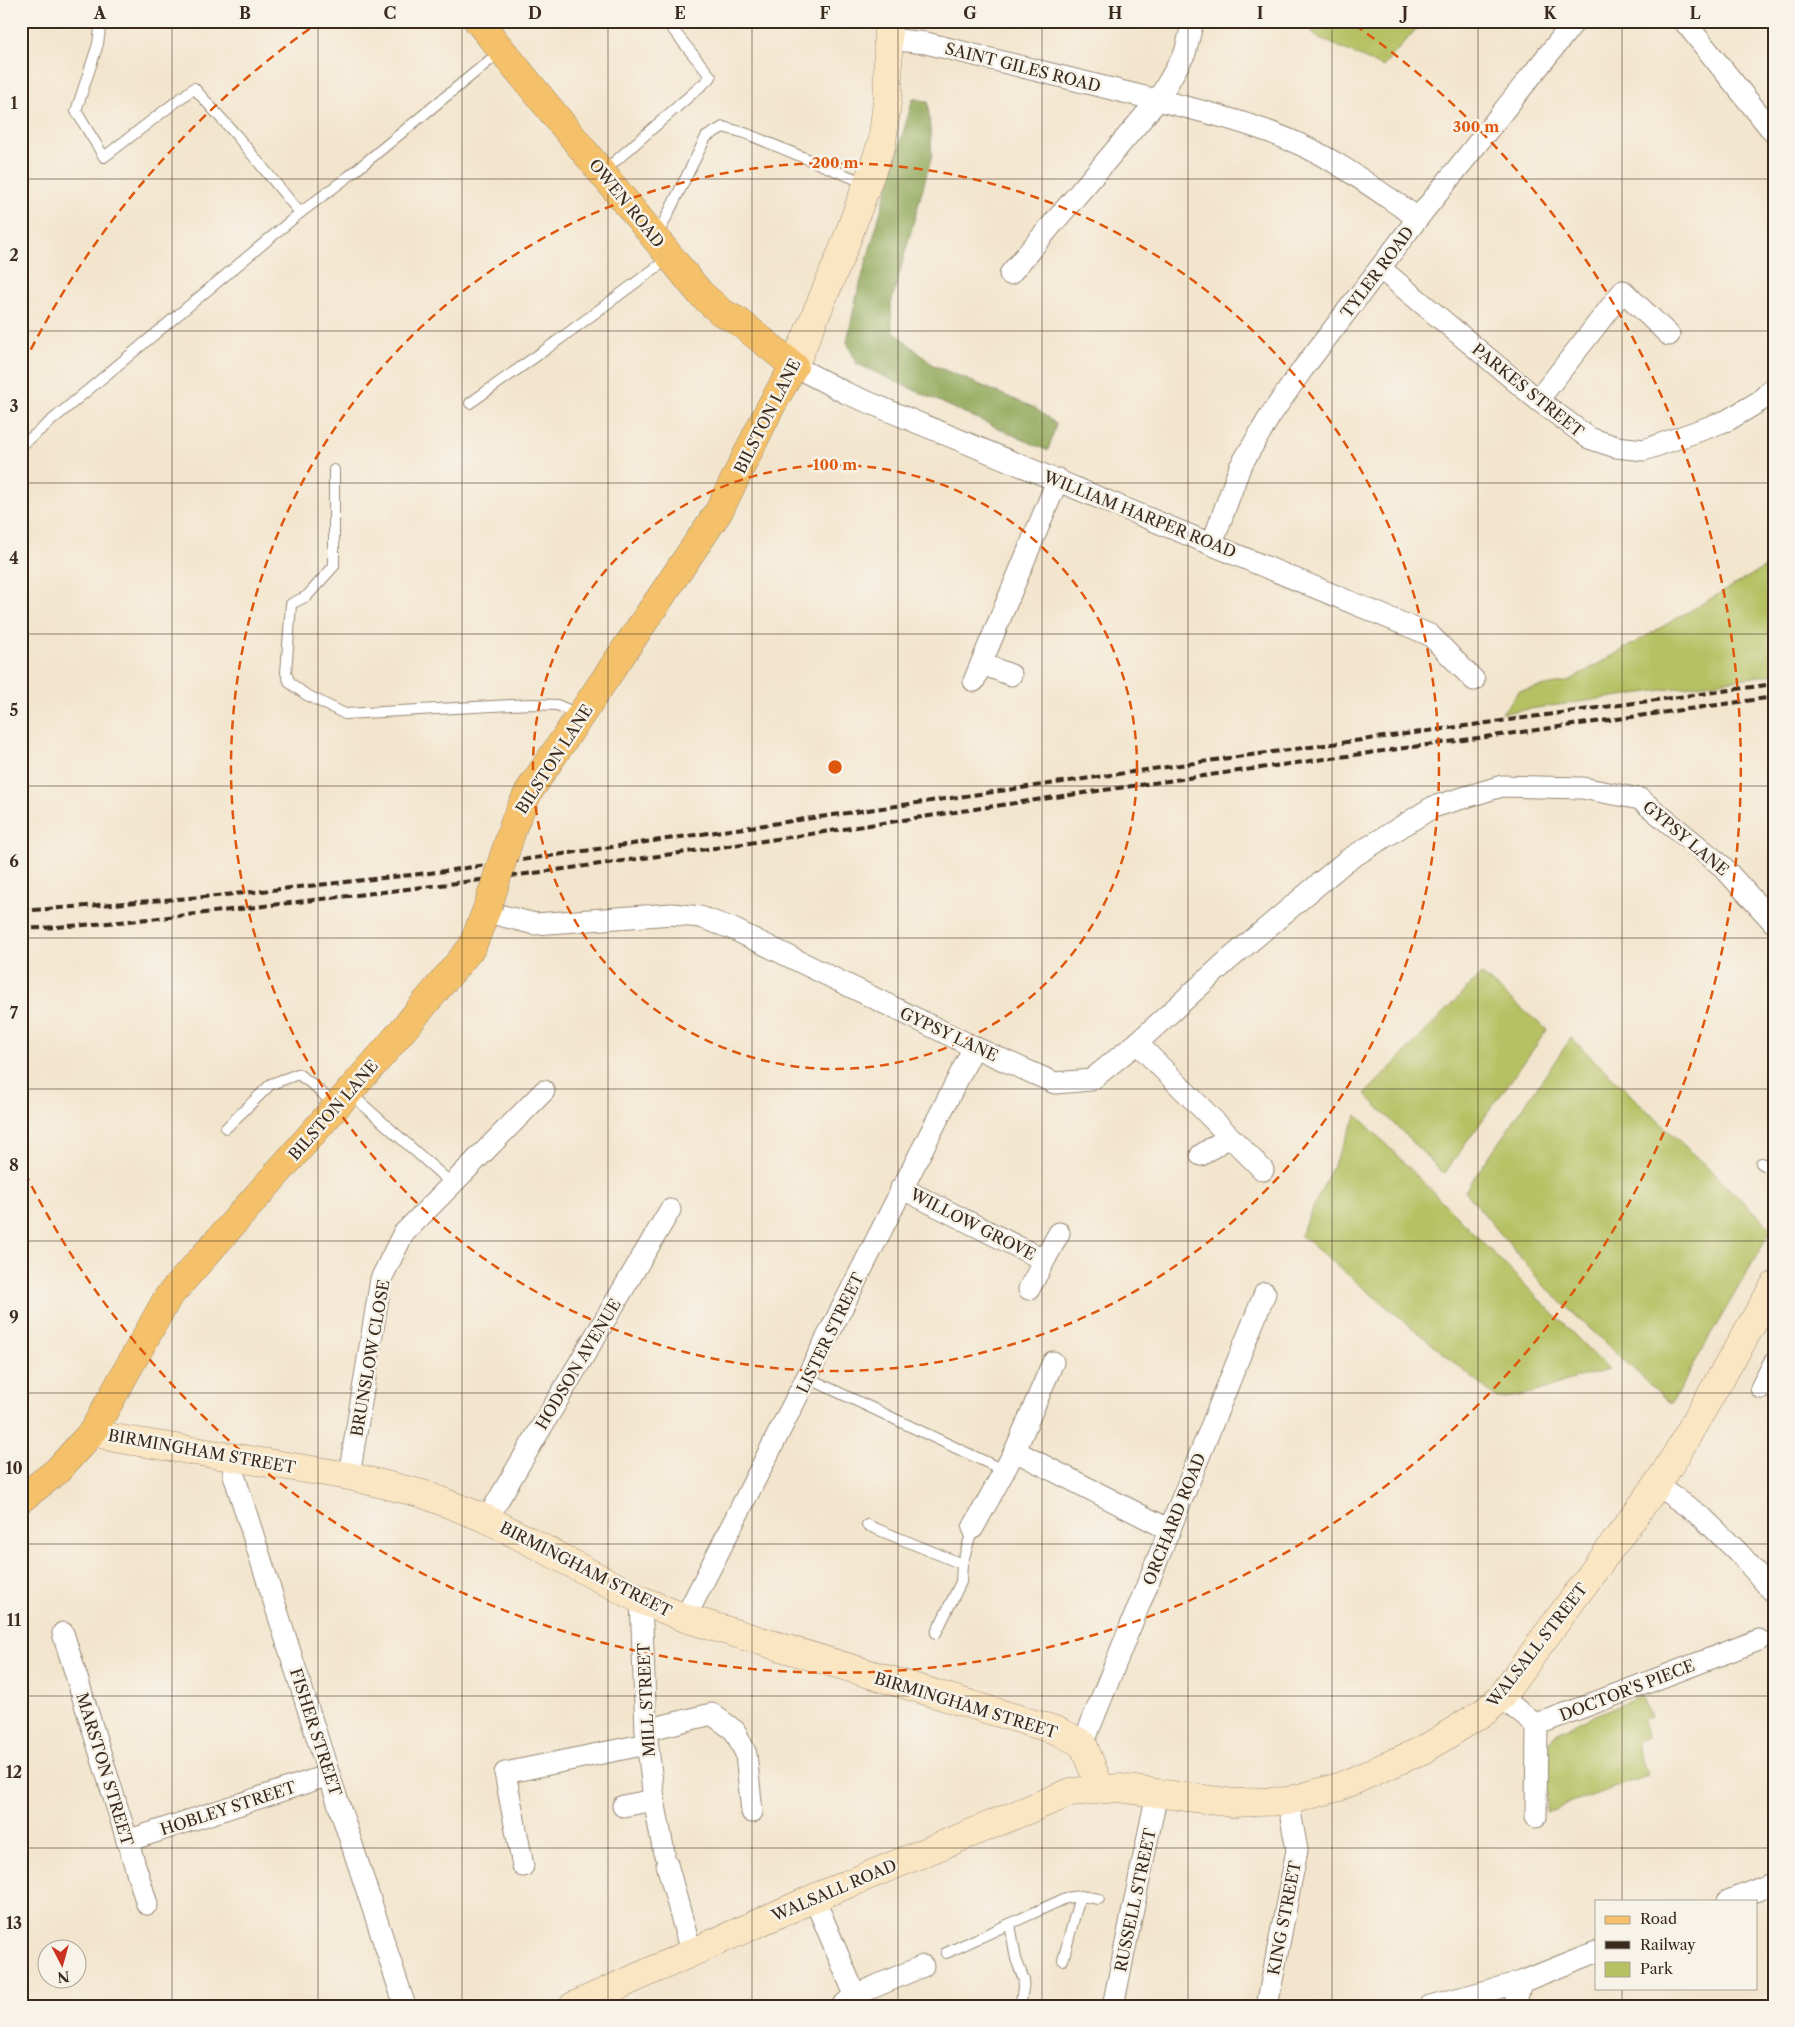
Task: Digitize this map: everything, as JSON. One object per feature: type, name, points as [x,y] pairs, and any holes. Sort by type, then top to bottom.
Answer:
[{"type":"main road","name":"OWEN ROAD","points":[[478,21],[700,293],[721,312],[738,321],[794,366]]},
{"type":"main road","name":"BILSTON LANE","points":[[21,1499],[57,1471],[93,1431],[168,1297],[342,1100],[472,947],[488,909],[515,821],[530,791],[719,511],[771,406],[794,366],[844,250],[866,183],[882,143],[888,94],[888,30]]},
{"type":"main road","name":"WALSALL STREET","points":[[1100,1788],[1120,1788],[1233,1803],[1288,1801],[1339,1787],[1425,1749],[1479,1716],[1501,1697],[1657,1485],[1774,1286]]},
{"type":"main road","name":"BIRMINGHAM STREET","points":[[93,1431],[114,1438],[350,1476],[423,1494],[487,1519],[641,1600],[685,1618],[809,1657],[1016,1717],[1058,1732],[1083,1744]]},
{"type":"main road","points":[[1083,1744],[1100,1788]]},
{"type":"main road","name":"WALSALL ROAD","points":[[573,2006],[814,1898],[1047,1801],[1071,1792],[1100,1788]]},
{"type":"street","points":[[1010,274],[1158,100],[1185,53],[1194,21]]},
{"type":"street","name":"TYLER ROAD","points":[[1212,544],[1240,467],[1270,416],[1302,370],[1381,269],[1418,218],[1575,21]]},
{"type":"street","points":[[1684,21],[1774,133]]},
{"type":"street","name":"SAINT GILES ROAD","points":[[888,30],[926,43],[1158,100],[1234,121],[1300,144],[1341,167],[1418,218]]},
{"type":"street","name":"PARKES STREET","points":[[1381,269],[1538,400],[1589,438],[1616,447],[1644,450],[1728,420],[1760,401],[1774,387]]},
{"type":"street","points":[[1538,400],[1623,291],[1669,335]]},
{"type":"street","name":"WILLIAM HARPER ROAD","points":[[794,366],[846,393],[1058,479],[1430,635],[1474,680]]},
{"type":"street","points":[[1011,675],[978,672],[1058,479]]},
{"type":"street","name":"GYPSY LANE","points":[[488,909],[535,924],[672,914],[700,917],[731,928],[974,1047],[1055,1083],[1091,1080],[1136,1043],[1226,962],[1346,861],[1433,806],[1502,786],[1582,788],[1640,799],[1722,866],[1774,923]]},
{"type":"street","points":[[1136,1043],[1264,1170]]},
{"type":"street","name":"LISTER STREET","points":[[685,1618],[974,1047]]},
{"type":"street","name":"BRUNSLOW CLOSE","points":[[350,1476],[381,1279],[402,1234],[544,1091]]},
{"type":"street","points":[[1201,1155],[1229,1137]]},
{"type":"street","name":"WILLOW GROVE","points":[[902,1188],[1044,1260]]},
{"type":"street","name":"HODSON AVENUE","points":[[487,1519],[670,1210]]},
{"type":"street","name":"WILLOW GROVE","points":[[1030,1289],[1059,1233]]},
{"type":"street","name":"ORCHARD ROAD","points":[[1083,1744],[1265,1293]]},
{"type":"street","points":[[973,1528],[1015,1451],[1053,1362]]},
{"type":"street","points":[[1761,1388],[1773,1362]]},
{"type":"street","points":[[1015,1451],[1170,1530]]},
{"type":"street","name":"FISHER STREET","points":[[233,1457],[234,1476],[405,2006]]},
{"type":"street","points":[[1657,1485],[1702,1517],[1738,1552],[1774,1592]]},
{"type":"street","name":"MILL STREET","points":[[641,1600],[646,1737],[654,1800],[666,1858],[691,1952]]},
{"type":"street","name":"MARSTON STREET","points":[[63,1633],[147,1904]]},
{"type":"street","name":"DOCTOR'S PIECE","points":[[1501,1697],[1531,1721],[1538,1723],[1759,1640]]},
{"type":"street","points":[[523,1866],[505,1773],[646,1737],[712,1714],[735,1731],[746,1754],[752,1812]]},
{"type":"street","points":[[1536,1817],[1538,1723]]},
{"type":"street","name":"HOBLEY STREET","points":[[127,1841],[329,1775]]},
{"type":"street","name":"RUSSELL STREET","points":[[1113,2006],[1127,1906],[1156,1794]]},
{"type":"street","points":[[623,1806],[654,1800]]},
{"type":"street","name":"KING STREET","points":[[1267,2006],[1297,1850],[1288,1801]]},
{"type":"street","points":[[1731,1900],[1774,1883]]},
{"type":"street","points":[[814,1898],[848,2001],[923,1966]]},
{"type":"street","points":[[1430,2006],[1521,1982],[1595,1952]]},
{"type":"street","points":[[1515,2006],[1521,1982]]},
{"type":"lane","points":[[101,21],[98,44],[76,111],[104,157],[194,88],[237,136],[300,213]]},
{"type":"lane","points":[[602,172],[711,77],[666,21]]},
{"type":"lane","points":[[21,446],[300,213],[502,51]]},
{"type":"lane","points":[[470,403],[545,350],[663,248],[706,137],[723,127],[745,133],[866,183]]},
{"type":"lane","points":[[334,470],[334,566],[307,596],[292,604],[286,673],[290,684],[305,694],[345,714],[530,704],[557,705],[582,715]]},
{"type":"lane","points":[[226,1128],[271,1084],[298,1074],[342,1100],[452,1184]]},
{"type":"lane","points":[[1761,1163],[1766,1166],[1774,1163]]},
{"type":"lane","points":[[808,1378],[1005,1470]]},
{"type":"lane","points":[[867,1524],[962,1564]]},
{"type":"lane","points":[[936,1633],[961,1582],[962,1564],[973,1528]]},
{"type":"lane","points":[[946,1953],[1066,1898],[1080,1896],[1099,1899]]},
{"type":"lane","points":[[1063,1960],[1080,1896]]},
{"type":"lane","points":[[1010,1924],[1016,1958],[1024,1980],[1020,2003]]},
{"type":"green space","points":[[1313,21],[1423,21],[1383,67],[1313,35]]},
{"type":"green space","points":[[913,98],[928,102],[932,155],[891,304],[892,330],[933,365],[1035,408],[1056,424],[1048,451],[857,364],[847,342],[856,298]]},
{"type":"green space","points":[[1774,562],[1774,674],[1502,713],[1519,691],[1567,682]]},
{"type":"green space","points":[[1481,974],[1547,1030],[1444,1174],[1365,1094]]},
{"type":"green space","points":[[1571,1038],[1772,1229],[1671,1404],[1544,1286],[1465,1191]]},
{"type":"green space","points":[[1357,1115],[1609,1370],[1570,1380],[1532,1393],[1515,1397],[1497,1398],[1300,1235]]},
{"type":"green space","points":[[1641,1695],[1650,1718],[1641,1720],[1647,1737],[1636,1742],[1647,1776],[1546,1812],[1548,1746],[1559,1731]]},
{"type":"railway","points":[[21,911],[216,896],[438,872],[1229,758],[1774,684]]},
{"type":"railway","points":[[21,929],[172,917],[550,871],[1034,800],[1774,697]]}]
